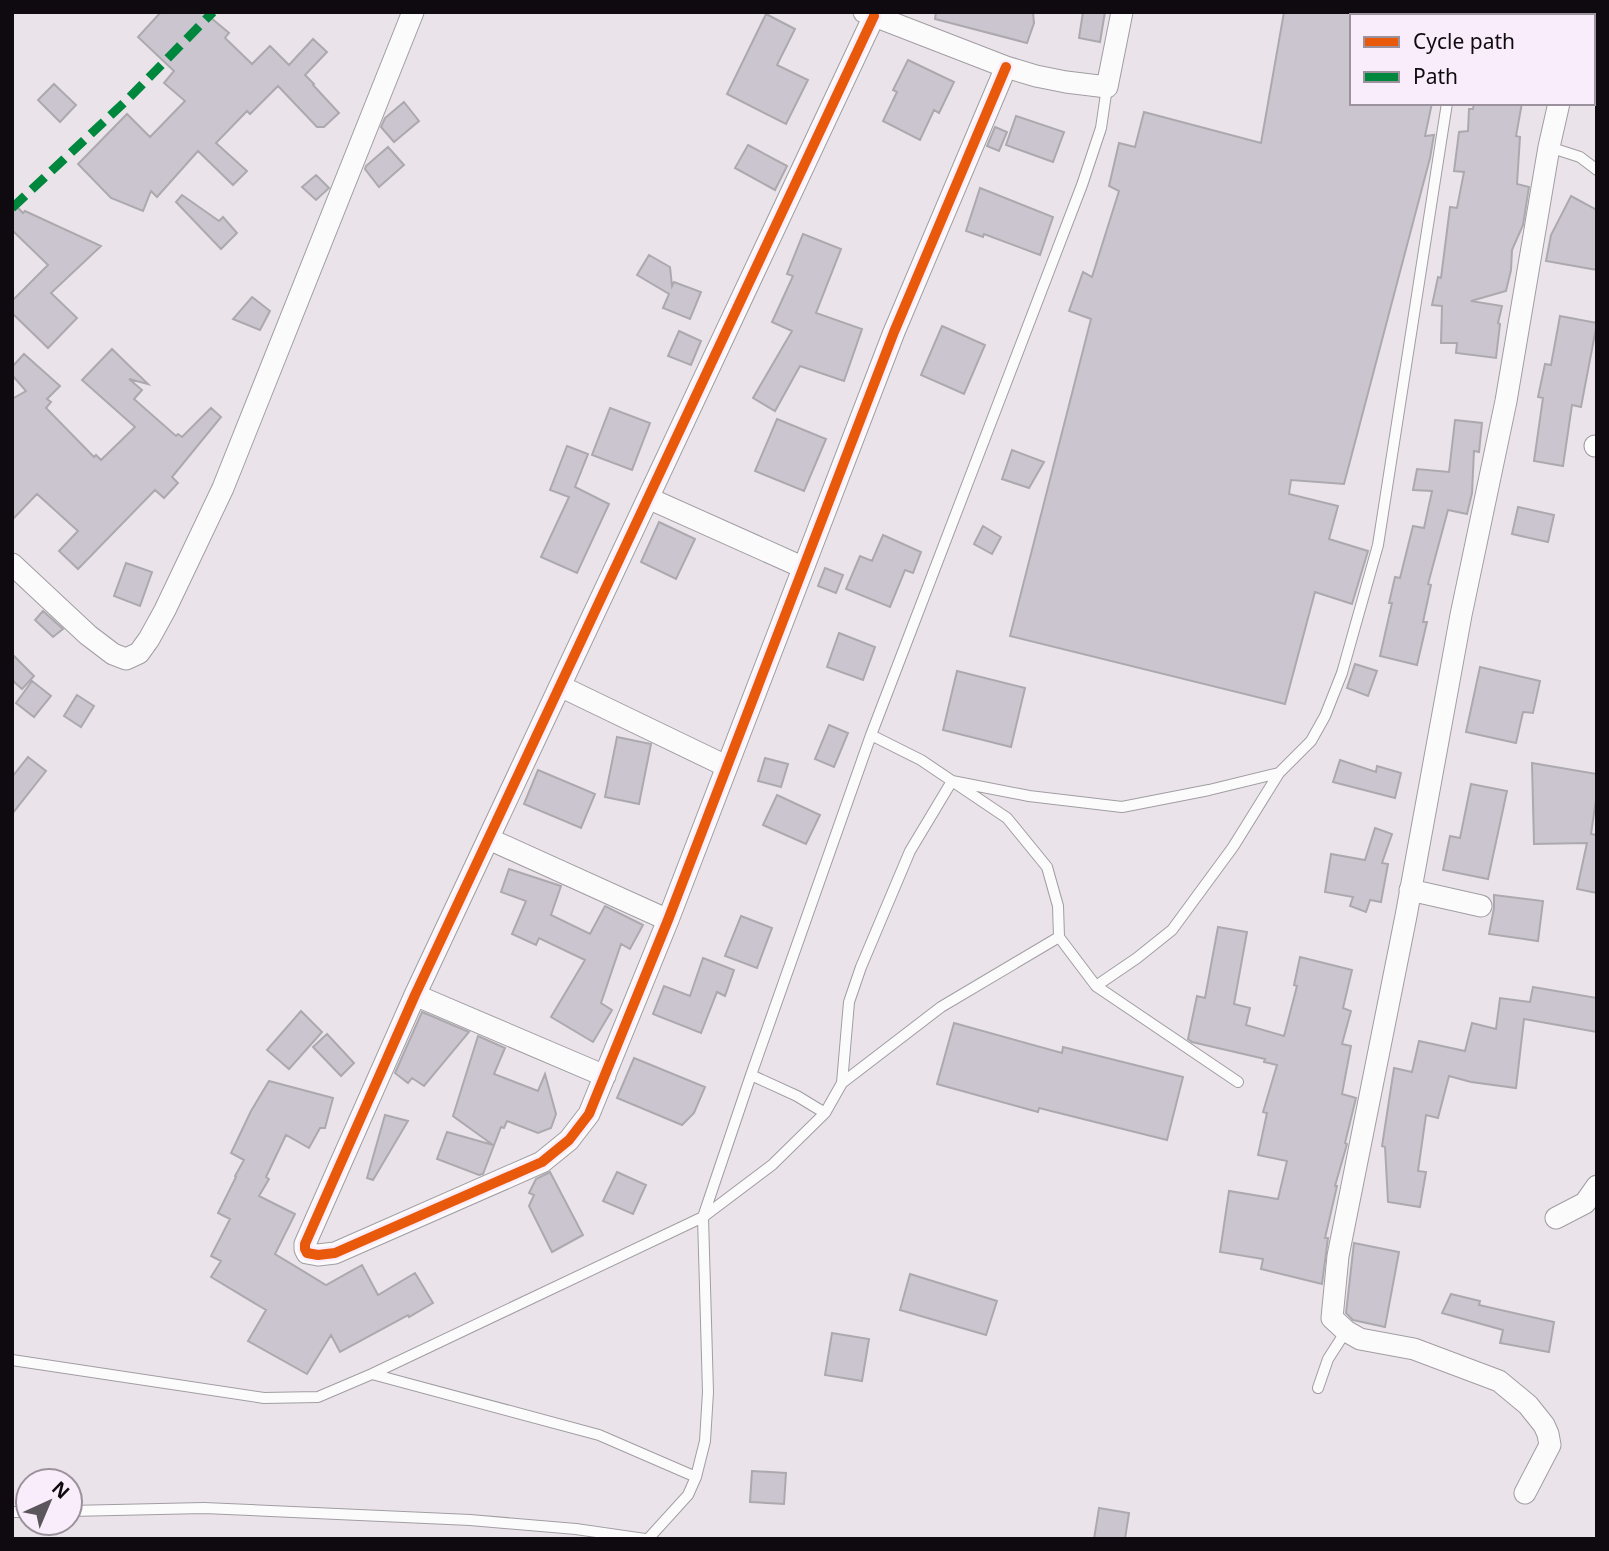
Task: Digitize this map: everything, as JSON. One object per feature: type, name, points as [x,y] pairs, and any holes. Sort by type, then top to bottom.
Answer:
[{"type":"street","points":[[12,564],[88,635],[113,654],[126,659],[139,653],[164,610],[223,488],[413,12]]},
{"type":"street","points":[[1006,67],[894,332],[668,920],[589,1114],[569,1140],[542,1163],[335,1252],[318,1255],[307,1253],[304,1244],[415,995],[648,498],[869,14],[1006,67],[1046,78],[1107,87],[1122,12]]},
{"type":"street","points":[[1525,1493],[1550,1445],[1544,1425],[1528,1405],[1499,1381],[1414,1349],[1360,1339],[1332,1318],[1338,1256],[1461,615],[1506,401],[1559,105]]},
{"type":"street","points":[[648,498],[803,567]]},
{"type":"street","points":[[560,686],[726,766]]},
{"type":"street","points":[[489,839],[668,920]]},
{"type":"street","points":[[1410,890],[1481,906]]},
{"type":"street","points":[[415,995],[605,1076]]},
{"type":"street","points":[[1556,1218],[1585,1203],[1597,1186]]},
{"type":"lane","points":[[84,1511],[204,1508],[444,1519],[576,1529],[646,1539],[688,1495],[696,1477],[705,1441],[708,1392],[703,1217],[872,735],[1082,185],[1101,128],[1107,87]]},
{"type":"lane","points":[[1097,986],[1172,930],[1233,847],[1279,773],[1311,741],[1325,716],[1342,673],[1378,545],[1447,105]]},
{"type":"lane","points":[[1549,147],[1580,157],[1597,170]]},
{"type":"lane","points":[[872,735],[921,760],[1007,818],[1047,867],[1058,906],[1059,937],[1097,986],[1238,1082]]},
{"type":"lane","points":[[952,781],[1029,796],[1122,807],[1279,773]]},
{"type":"lane","points":[[842,1083],[849,1002],[861,967],[910,851],[952,781]]},
{"type":"lane","points":[[12,1360],[264,1398],[318,1397],[703,1217],[772,1165],[825,1113],[842,1083],[941,1007],[1059,937]]},
{"type":"lane","points":[[751,1075],[797,1096],[825,1113]]},
{"type":"lane","points":[[1318,1388],[1328,1359],[1346,1331]]},
{"type":"lane","points":[[372,1374],[599,1435],[696,1477]]},
{"type":"building","points":[[161,12],[204,12],[229,33],[225,38],[252,64],[270,46],[289,65],[313,39],[327,52],[305,75],[339,113],[324,127],[317,127],[278,86],[250,114],[247,111],[216,143],[247,171],[233,185],[198,151],[157,197],[151,191],[143,211],[111,198],[78,164],[127,114],[150,137],[185,101],[164,83],[174,71],[138,37]]},
{"type":"building","points":[[936,12],[1033,12],[1034,23],[1027,43],[935,19]]},
{"type":"building","points":[[1083,12],[1105,12],[1100,42],[1079,38]]},
{"type":"building","points":[[1284,12],[1352,12],[1350,105],[1432,105],[1425,136],[1434,135],[1430,158],[1344,484],[1291,480],[1289,494],[1338,506],[1329,539],[1368,551],[1352,604],[1315,592],[1285,704],[1010,636],[1091,319],[1069,311],[1083,272],[1092,277],[1119,191],[1109,186],[1119,143],[1135,147],[1144,112],[1261,143]]},
{"type":"building","points":[[766,14],[795,29],[777,65],[808,80],[786,124],[727,94]]},
{"type":"building","points":[[908,60],[954,82],[939,113],[934,110],[920,140],[883,121],[897,92],[893,90]]},
{"type":"building","points":[[54,84],[76,105],[60,122],[38,100]]},
{"type":"building","points":[[404,102],[419,121],[394,142],[381,127],[385,118]]},
{"type":"building","points":[[1474,105],[1522,105],[1516,136],[1520,137],[1517,184],[1529,187],[1523,225],[1512,250],[1506,291],[1471,301],[1502,306],[1496,358],[1456,353],[1457,343],[1441,343],[1442,306],[1432,305],[1438,277],[1441,278],[1450,207],[1457,208],[1464,172],[1454,171],[1459,132],[1468,131],[1469,109],[1473,109]]},
{"type":"building","points":[[1016,116],[1064,132],[1053,162],[1006,145]]},
{"type":"building","points":[[995,127],[1007,132],[999,151],[987,146]]},
{"type":"building","points":[[748,145],[787,166],[775,190],[735,168]]},
{"type":"building","points":[[388,147],[404,165],[379,187],[365,169]]},
{"type":"building","points":[[316,175],[329,188],[316,200],[302,187]]},
{"type":"building","points":[[980,188],[1053,217],[1040,255],[984,234],[983,237],[966,231]]},
{"type":"building","points":[[182,195],[219,221],[223,217],[237,233],[221,249],[176,202]]},
{"type":"building","points":[[1571,196],[1597,210],[1597,270],[1546,261],[1551,235]]},
{"type":"building","points":[[12,202],[23,213],[25,211],[101,246],[51,293],[77,318],[48,348],[12,313],[12,301],[48,265],[12,230]]},
{"type":"building","points":[[803,234],[841,249],[816,313],[862,329],[844,381],[800,366],[775,411],[753,398],[792,331],[772,322],[793,276],[787,274]]},
{"type":"building","points":[[649,255],[670,267],[672,286],[674,282],[701,292],[690,319],[663,308],[669,294],[637,275]]},
{"type":"building","points":[[252,297],[270,311],[260,330],[233,319]]},
{"type":"building","points":[[1560,316],[1597,323],[1581,407],[1572,405],[1563,466],[1534,461],[1543,398],[1538,397],[1545,364],[1551,365]]},
{"type":"building","points":[[942,326],[985,345],[964,394],[921,375]]},
{"type":"building","points":[[679,331],[701,341],[691,365],[668,356]]},
{"type":"building","points":[[112,349],[148,384],[129,379],[142,390],[134,399],[176,436],[178,434],[182,437],[211,408],[221,417],[172,477],[178,483],[164,498],[155,490],[78,569],[59,551],[78,531],[37,494],[12,520],[12,399],[26,391],[12,375],[12,367],[24,354],[60,386],[47,399],[51,402],[46,408],[94,457],[96,455],[101,460],[135,427],[82,380]]},
{"type":"building","points":[[610,408],[650,423],[632,470],[592,455]]},
{"type":"building","points":[[777,419],[826,439],[804,491],[755,471]]},
{"type":"building","points":[[1455,420],[1482,423],[1479,452],[1474,451],[1472,493],[1467,514],[1448,510],[1428,584],[1431,585],[1423,622],[1427,622],[1417,665],[1380,656],[1395,577],[1400,578],[1413,526],[1424,528],[1432,491],[1413,490],[1417,469],[1449,472]]},
{"type":"building","points":[[567,446],[588,454],[575,487],[609,504],[577,573],[541,557],[569,497],[550,490]]},
{"type":"building","points":[[1012,450],[1044,462],[1029,488],[1002,479]]},
{"type":"building","points":[[1518,507],[1554,515],[1548,542],[1512,534]]},
{"type":"building","points":[[659,522],[695,539],[676,579],[641,562]]},
{"type":"building","points":[[983,526],[1001,537],[992,554],[974,544]]},
{"type":"building","points":[[883,535],[921,552],[913,573],[905,570],[890,607],[846,589],[860,556],[872,561]]},
{"type":"building","points":[[126,563],[152,572],[140,606],[114,596]]},
{"type":"building","points":[[825,568],[843,575],[836,593],[818,586]]},
{"type":"building","points":[[43,611],[63,629],[53,637],[35,620]]},
{"type":"building","points":[[839,633],[875,647],[863,680],[827,667]]},
{"type":"building","points":[[12,654],[34,676],[22,689],[12,680]]},
{"type":"building","points":[[1355,664],[1377,671],[1368,696],[1347,688]]},
{"type":"building","points":[[1480,667],[1540,681],[1533,713],[1523,712],[1516,743],[1466,732]]},
{"type":"building","points":[[957,671],[1025,688],[1011,747],[943,730]]},
{"type":"building","points":[[32,681],[51,696],[34,717],[16,703]]},
{"type":"building","points":[[77,695],[94,706],[81,727],[64,716]]},
{"type":"building","points":[[829,725],[848,733],[834,767],[815,759]]},
{"type":"building","points":[[617,737],[651,744],[639,804],[605,797]]},
{"type":"building","points":[[28,757],[46,771],[12,814],[12,777]]},
{"type":"building","points":[[765,758],[788,764],[781,787],[758,781]]},
{"type":"building","points":[[1340,760],[1376,772],[1377,766],[1401,773],[1395,798],[1333,782]]},
{"type":"building","points":[[1532,763],[1597,774],[1591,834],[1597,835],[1597,893],[1577,889],[1587,843],[1534,844]]},
{"type":"building","points":[[538,770],[595,794],[581,828],[524,804]]},
{"type":"building","points":[[1471,784],[1507,791],[1488,879],[1443,870],[1450,836],[1460,838]]},
{"type":"building","points":[[777,795],[820,815],[806,844],[763,825]]},
{"type":"building","points":[[1375,828],[1392,834],[1382,863],[1388,864],[1381,902],[1370,900],[1366,912],[1350,906],[1353,897],[1325,892],[1331,854],[1365,860]]},
{"type":"building","points":[[509,869],[561,886],[551,915],[590,934],[605,906],[643,925],[630,949],[621,944],[601,1003],[612,1010],[593,1042],[551,1017],[585,960],[539,938],[536,945],[512,934],[526,901],[501,892]]},
{"type":"building","points":[[1494,895],[1543,901],[1538,941],[1489,934]]},
{"type":"building","points":[[741,916],[772,928],[757,968],[725,956]]},
{"type":"building","points":[[1218,927],[1247,932],[1234,1004],[1250,1008],[1246,1025],[1284,1036],[1297,986],[1294,985],[1300,957],[1352,970],[1343,1008],[1351,1011],[1342,1044],[1351,1046],[1342,1094],[1356,1098],[1325,1238],[1328,1238],[1322,1284],[1261,1269],[1263,1259],[1220,1252],[1229,1191],[1278,1199],[1287,1161],[1258,1155],[1267,1113],[1263,1112],[1277,1065],[1264,1062],[1265,1059],[1188,1039],[1197,996],[1205,998]]},
{"type":"building","points":[[703,958],[734,970],[725,996],[717,992],[701,1033],[653,1014],[664,986],[690,996]]},
{"type":"building","points":[[1533,987],[1597,998],[1597,1032],[1524,1019],[1516,1088],[1449,1076],[1438,1118],[1426,1115],[1418,1171],[1426,1172],[1420,1207],[1388,1202],[1385,1147],[1382,1146],[1394,1068],[1412,1072],[1419,1041],[1465,1051],[1472,1023],[1496,1029],[1500,998],[1530,1002]]},
{"type":"building","points":[[301,1011],[322,1032],[289,1069],[267,1050]]},
{"type":"building","points":[[422,1012],[469,1032],[424,1086],[412,1078],[408,1083],[395,1073]]},
{"type":"building","points":[[954,1023],[1062,1053],[1063,1047],[1183,1077],[1167,1140],[1039,1108],[1038,1112],[937,1084]]},
{"type":"building","points":[[327,1034],[354,1063],[341,1076],[313,1047]]},
{"type":"building","points":[[478,1036],[505,1048],[494,1074],[538,1091],[545,1074],[556,1114],[551,1128],[538,1133],[507,1121],[504,1128],[501,1127],[483,1174],[479,1175],[437,1159],[447,1132],[493,1145],[453,1116]]},
{"type":"building","points":[[634,1058],[705,1087],[694,1113],[682,1125],[617,1098]]},
{"type":"building","points":[[269,1081],[333,1098],[325,1128],[320,1128],[309,1148],[286,1135],[266,1177],[269,1179],[259,1196],[295,1214],[275,1254],[326,1285],[362,1265],[378,1295],[415,1273],[433,1303],[340,1352],[331,1335],[307,1374],[248,1341],[266,1310],[211,1277],[221,1261],[211,1256],[230,1219],[218,1213],[244,1160],[231,1153]]},
{"type":"building","points":[[385,1115],[408,1121],[373,1180],[367,1178]]},
{"type":"building","points":[[550,1172],[583,1235],[552,1252],[529,1206],[534,1195],[529,1193],[536,1179]]},
{"type":"building","points":[[617,1172],[646,1185],[633,1214],[603,1201]]},
{"type":"building","points":[[1354,1243],[1399,1252],[1385,1327],[1353,1320],[1346,1313]]},
{"type":"building","points":[[910,1274],[997,1301],[986,1335],[900,1310]]},
{"type":"building","points":[[1451,1294],[1480,1301],[1479,1305],[1554,1322],[1549,1352],[1500,1343],[1503,1330],[1442,1313]]},
{"type":"building","points":[[832,1333],[869,1339],[862,1381],[825,1375]]},
{"type":"building","points":[[752,1471],[786,1473],[784,1504],[750,1502]]},
{"type":"building","points":[[1099,1508],[1129,1513],[1125,1539],[1094,1539]]},
{"type":"marked path","points":[[12,208],[128,99],[213,12]]},
{"type":"cycle path","points":[[874,16],[415,995],[305,1244],[307,1253],[335,1253],[542,1162],[569,1140],[589,1114],[668,920],[894,332],[1006,67]]}]
